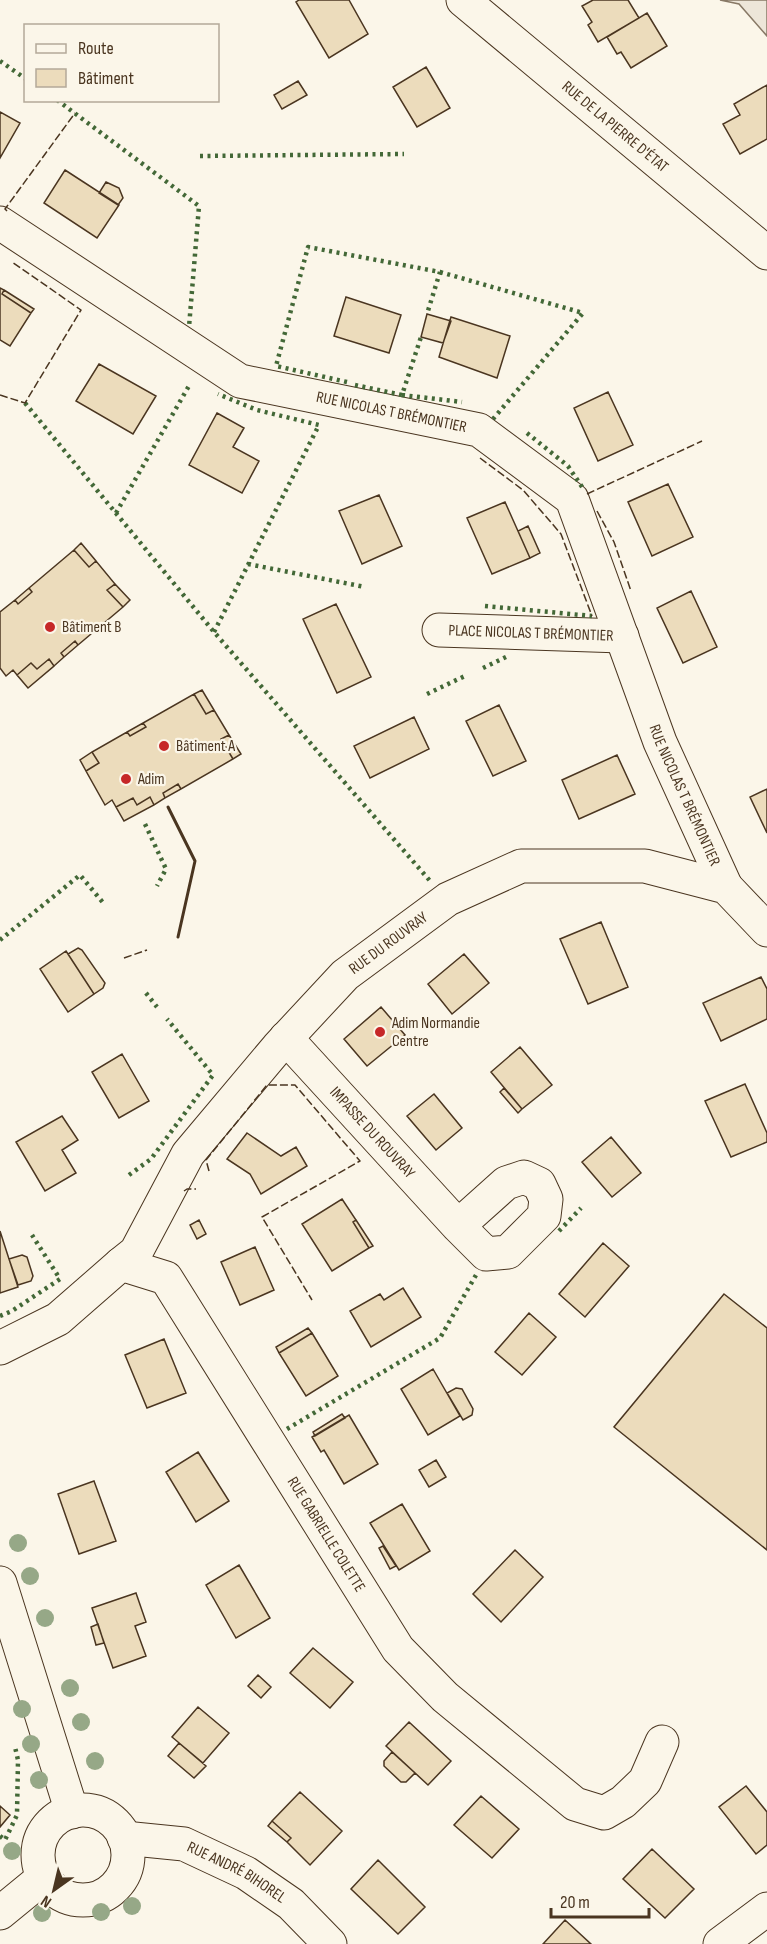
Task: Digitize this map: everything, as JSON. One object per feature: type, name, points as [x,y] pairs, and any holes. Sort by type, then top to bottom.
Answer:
[{"type":"street","name":"RUE DE LA PIERRE D'ÉTAT","points":[[463,0],[746,233],[767,253]]},
{"type":"street","name":"RUE NICOLAS T BRÉMONTIER","points":[[0,223],[240,381],[480,430],[572,499],[660,742],[726,887]]},
{"type":"street","name":"PLACE NICOLAS T BRÉMONTIER","points":[[439,630],[622,636]]},
{"type":"street","name":"RUE DU ROUVRAY","points":[[121,1264],[136,1252],[188,1154],[286,1038],[345,975],[448,899],[521,866],[645,866],[726,887]]},
{"type":"street","points":[[726,887],[767,930]]},
{"type":"street","name":"IMPASSE DU ROUVRAY","points":[[286,1038],[458,1226]]},
{"type":"street","points":[[0,1348],[58,1319],[121,1264]]},
{"type":"street","name":"RUE GABRIELLE COLETTE","points":[[121,1264],[166,1278],[398,1649],[445,1697],[574,1804],[604,1813],[623,1802],[645,1781],[662,1742]]},
{"type":"street","points":[[0,1585],[72,1812]]},
{"type":"street","points":[[85,1810],[97,1813],[118,1827],[124,1838],[128,1853],[126,1868],[119,1881],[109,1892],[95,1898],[81,1900],[66,1897],[53,1889],[44,1877],[39,1864],[38,1851],[41,1838],[48,1826],[59,1817],[85,1810]]},
{"type":"street","name":"RUE ANDRÉ BIHOREL","points":[[124,1838],[184,1844],[246,1873],[291,1904],[330,1944]]},
{"type":"street","points":[[0,1913],[44,1877]]},
{"type":"street","points":[[720,1944],[767,1909]]},
{"type":"shaded area","points":[[720,0],[767,0],[767,36],[739,4]]},
{"type":"building","points":[[299,0],[349,0],[368,34],[329,58],[296,2]]},
{"type":"building","points":[[593,0],[628,0],[639,18],[598,42],[588,25],[592,22],[582,6]]},
{"type":"building","points":[[647,13],[667,46],[631,68],[621,52],[617,54],[607,37]]},
{"type":"building","points":[[426,67],[450,108],[417,127],[393,87]]},
{"type":"building","points":[[298,81],[307,95],[282,109],[274,95]]},
{"type":"building","points":[[767,85],[767,139],[740,154],[723,124],[740,115],[734,104]]},
{"type":"building","points":[[0,112],[20,123],[0,158]]},
{"type":"building","points":[[65,170],[119,205],[97,238],[44,203]]},
{"type":"building","points":[[106,182],[119,188],[123,198],[118,205],[99,193]]},
{"type":"building","points":[[0,288],[4,290],[2,294],[31,313],[10,346],[0,340]]},
{"type":"building","points":[[4,290],[34,309],[31,313],[2,294]]},
{"type":"building","points":[[346,297],[401,315],[389,353],[334,336]]},
{"type":"building","points":[[427,314],[451,321],[443,343],[421,337]]},
{"type":"building","points":[[451,317],[510,336],[497,378],[439,357]]},
{"type":"building","points":[[99,364],[156,396],[133,434],[76,401]]},
{"type":"building","points":[[608,392],[633,445],[598,461],[574,408]]},
{"type":"building","points":[[217,413],[244,428],[233,447],[259,461],[242,493],[189,465]]},
{"type":"building","points":[[668,484],[693,537],[652,556],[628,502]]},
{"type":"building","points":[[379,495],[402,546],[362,564],[339,511]]},
{"type":"building","points":[[505,502],[530,558],[492,574],[467,518]]},
{"type":"building","points":[[528,526],[540,553],[530,558],[518,531]]},
{"type":"building","points":[[81,543],[96,561],[89,567],[74,550]]},
{"type":"building","name":"Bâtiment B","points":[[74,550],[89,567],[96,561],[115,584],[107,590],[123,607],[78,645],[75,641],[61,653],[64,657],[54,666],[49,659],[37,669],[31,663],[17,675],[13,670],[6,676],[0,668],[0,612],[15,600],[18,604],[32,592],[29,588]]},
{"type":"building","points":[[115,584],[130,600],[123,607],[107,590]]},
{"type":"building","points":[[29,588],[32,592],[18,604],[15,600]]},
{"type":"building","points":[[691,591],[717,647],[683,663],[657,608]]},
{"type":"building","points":[[336,604],[371,677],[337,693],[303,619]]},
{"type":"building","points":[[75,641],[78,645],[64,657],[61,653]]},
{"type":"building","points":[[49,659],[54,666],[28,688],[17,675],[31,663],[37,669]]},
{"type":"building","points":[[202,690],[214,710],[206,714],[194,694]]},
{"type":"building","name":"Bâtiment A","points":[[194,694],[206,714],[214,710],[229,735],[221,739],[233,759],[181,789],[178,784],[163,793],[165,798],[154,805],[150,797],[137,805],[133,798],[116,807],[112,800],[105,805],[86,771],[99,763],[92,752],[127,732],[130,736],[146,727],[143,723]]},
{"type":"building","points":[[499,705],[526,761],[493,776],[466,721]]},
{"type":"building","points":[[414,717],[429,749],[370,778],[354,746]]},
{"type":"building","points":[[143,723],[146,727],[130,736],[127,732]]},
{"type":"building","points":[[229,735],[241,754],[233,759],[221,739]]},
{"type":"building","points":[[92,752],[99,763],[86,771],[80,760]]},
{"type":"building","points":[[617,755],[635,794],[579,819],[562,780]]},
{"type":"building","points":[[178,784],[181,789],[165,798],[163,793]]},
{"type":"building","points":[[767,789],[767,833],[750,797]]},
{"type":"building","points":[[150,797],[154,805],[124,821],[116,807],[133,798],[137,805]]},
{"type":"building","points":[[601,922],[628,987],[588,1004],[560,939]]},
{"type":"building","points":[[78,948],[82,950],[105,983],[103,988],[94,994],[68,954]]},
{"type":"building","points":[[66,951],[94,994],[68,1012],[40,969]]},
{"type":"building","points":[[464,954],[489,983],[452,1014],[428,984]]},
{"type":"building","points":[[761,977],[767,989],[767,1019],[721,1041],[703,1003]]},
{"type":"building","points":[[381,1007],[405,1035],[367,1066],[344,1039]]},
{"type":"building","points":[[520,1047],[552,1085],[522,1109],[491,1072]]},
{"type":"building","points":[[122,1054],[149,1101],[119,1118],[92,1072]]},
{"type":"building","points":[[745,1084],[767,1133],[767,1142],[731,1157],[705,1101]]},
{"type":"building","points":[[504,1088],[522,1109],[518,1113],[500,1092]]},
{"type":"building","points":[[434,1094],[462,1128],[436,1150],[407,1116]]},
{"type":"building","points":[[62,1116],[78,1140],[62,1150],[76,1173],[45,1191],[16,1142]]},
{"type":"building","points":[[247,1133],[281,1156],[296,1147],[307,1166],[261,1194],[250,1174],[227,1159]]},
{"type":"building","points":[[611,1137],[641,1173],[612,1197],[582,1162]]},
{"type":"building","points":[[342,1199],[356,1220],[353,1222],[369,1248],[332,1271],[302,1224]]},
{"type":"building","points":[[199,1220],[206,1234],[197,1239],[190,1225]]},
{"type":"building","points":[[356,1220],[373,1246],[369,1248],[353,1222]]},
{"type":"building","points":[[0,1231],[18,1287],[0,1293]]},
{"type":"building","points":[[603,1243],[629,1266],[585,1317],[559,1294]]},
{"type":"building","points":[[255,1247],[274,1290],[240,1305],[221,1262]]},
{"type":"building","points":[[22,1255],[27,1257],[33,1276],[31,1281],[18,1285],[9,1259]]},
{"type":"building","points":[[403,1288],[421,1317],[371,1347],[350,1311],[380,1294],[384,1300]]},
{"type":"building","points":[[724,1294],[767,1328],[767,1550],[614,1427]]},
{"type":"building","points":[[529,1313],[556,1337],[522,1375],[495,1352]]},
{"type":"building","points":[[308,1328],[312,1333],[279,1353],[276,1347]]},
{"type":"building","points":[[312,1333],[338,1376],[306,1396],[279,1353]]},
{"type":"building","points":[[164,1339],[186,1393],[147,1408],[125,1355]]},
{"type":"building","points":[[433,1369],[460,1416],[428,1435],[401,1389]]},
{"type":"building","points":[[456,1388],[462,1389],[473,1409],[472,1415],[463,1420],[447,1393]]},
{"type":"building","points":[[342,1414],[345,1418],[315,1436],[313,1432]]},
{"type":"building","points":[[349,1415],[378,1464],[344,1484],[324,1450],[321,1452],[312,1437]]},
{"type":"building","points":[[198,1452],[229,1501],[196,1522],[166,1472]]},
{"type":"building","points":[[436,1460],[446,1477],[429,1487],[419,1470]]},
{"type":"building","points":[[94,1481],[116,1541],[79,1554],[58,1494]]},
{"type":"building","points":[[402,1504],[430,1551],[399,1570],[370,1523]]},
{"type":"building","points":[[383,1546],[396,1566],[390,1569],[379,1548]]},
{"type":"building","points":[[515,1550],[543,1577],[501,1622],[473,1594]]},
{"type":"building","points":[[239,1565],[270,1618],[236,1638],[206,1585]]},
{"type":"building","points":[[136,1593],[146,1622],[135,1626],[146,1656],[113,1668],[92,1608]]},
{"type":"building","points":[[98,1624],[104,1643],[96,1645],[91,1627]]},
{"type":"building","points":[[313,1648],[353,1682],[330,1708],[290,1673]]},
{"type":"building","points":[[258,1675],[271,1687],[261,1698],[248,1686]]},
{"type":"building","points":[[198,1707],[229,1733],[203,1763],[172,1737]]},
{"type":"building","points":[[409,1722],[451,1761],[428,1785],[386,1746]]},
{"type":"building","points":[[179,1743],[206,1766],[194,1778],[168,1756]]},
{"type":"building","points":[[392,1752],[415,1773],[406,1782],[401,1782],[384,1766],[384,1761]]},
{"type":"building","points":[[746,1786],[767,1812],[767,1845],[756,1854],[719,1807]]},
{"type":"building","points":[[300,1792],[342,1831],[310,1865],[287,1842],[291,1838],[272,1821]]},
{"type":"building","points":[[481,1796],[519,1829],[492,1858],[454,1825]]},
{"type":"building","points":[[0,1806],[10,1815],[0,1827]]},
{"type":"building","points":[[272,1821],[291,1838],[287,1842],[268,1826]]},
{"type":"building","points":[[652,1849],[694,1889],[665,1918],[623,1879]]},
{"type":"building","points":[[378,1860],[425,1907],[398,1934],[351,1889]]},
{"type":"building","points":[[565,1920],[591,1944],[543,1944]]},
{"type":"hedge","points":[[0,61],[24,78]]},
{"type":"hedge","points":[[60,102],[199,206],[189,327]]},
{"type":"hedge","points":[[200,156],[404,154]]},
{"type":"hedge","points":[[347,382],[276,366],[308,247],[440,272],[427,314]]},
{"type":"hedge","points":[[440,272],[583,313],[493,419]]},
{"type":"hedge","points":[[355,385],[402,395],[421,337]]},
{"type":"hedge","points":[[116,513],[190,384]]},
{"type":"hedge","points":[[214,632],[319,425],[257,410],[218,394]]},
{"type":"hedge","points":[[402,395],[462,402]]},
{"type":"hedge","points":[[25,403],[214,632],[431,882]]},
{"type":"hedge","points":[[527,433],[568,466],[584,490]]},
{"type":"hedge","points":[[248,564],[365,587]]},
{"type":"hedge","points":[[485,606],[592,616]]},
{"type":"hedge","points":[[483,668],[506,657]]},
{"type":"hedge","points":[[427,694],[467,675]]},
{"type":"hedge","points":[[145,824],[166,869],[157,886]]},
{"type":"hedge","points":[[0,940],[80,875],[105,905]]},
{"type":"hedge","points":[[146,993],[157,1007]]},
{"type":"hedge","points":[[129,1175],[151,1159],[213,1075],[167,1019]]},
{"type":"hedge","points":[[559,1231],[581,1208]]},
{"type":"hedge","points":[[0,1316],[12,1311],[60,1279],[32,1235]]},
{"type":"hedge","points":[[287,1429],[440,1338],[476,1275]]},
{"type":"hedge","points":[[0,1836],[5,1840],[17,1815],[18,1760],[15,1747]]},
{"type":"fence","points":[[7,211],[5,209],[75,113]]},
{"type":"fence","points":[[0,395],[25,403],[81,310],[12,262]]},
{"type":"fence","points":[[587,494],[702,441]]},
{"type":"fence","points":[[480,458],[523,490],[561,534],[592,616]]},
{"type":"fence","points":[[597,511],[614,542],[631,591]]},
{"type":"fence","points":[[124,958],[147,950]]},
{"type":"fence","points":[[209,1171],[206,1160],[267,1085],[295,1085],[360,1161],[262,1217],[312,1300]]},
{"type":"fence","points":[[184,1191],[196,1189]]},
{"type":"wall","points":[[168,807],[195,861],[178,937]]},
{"type":"place","name":"Bâtiment B","points":[[50,627]]},
{"type":"place","name":"Bâtiment A","points":[[164,746]]},
{"type":"place","name":"Adim","points":[[126,779]]},
{"type":"place","name":"Adim Normandie Centre","points":[[380,1032]]}]
